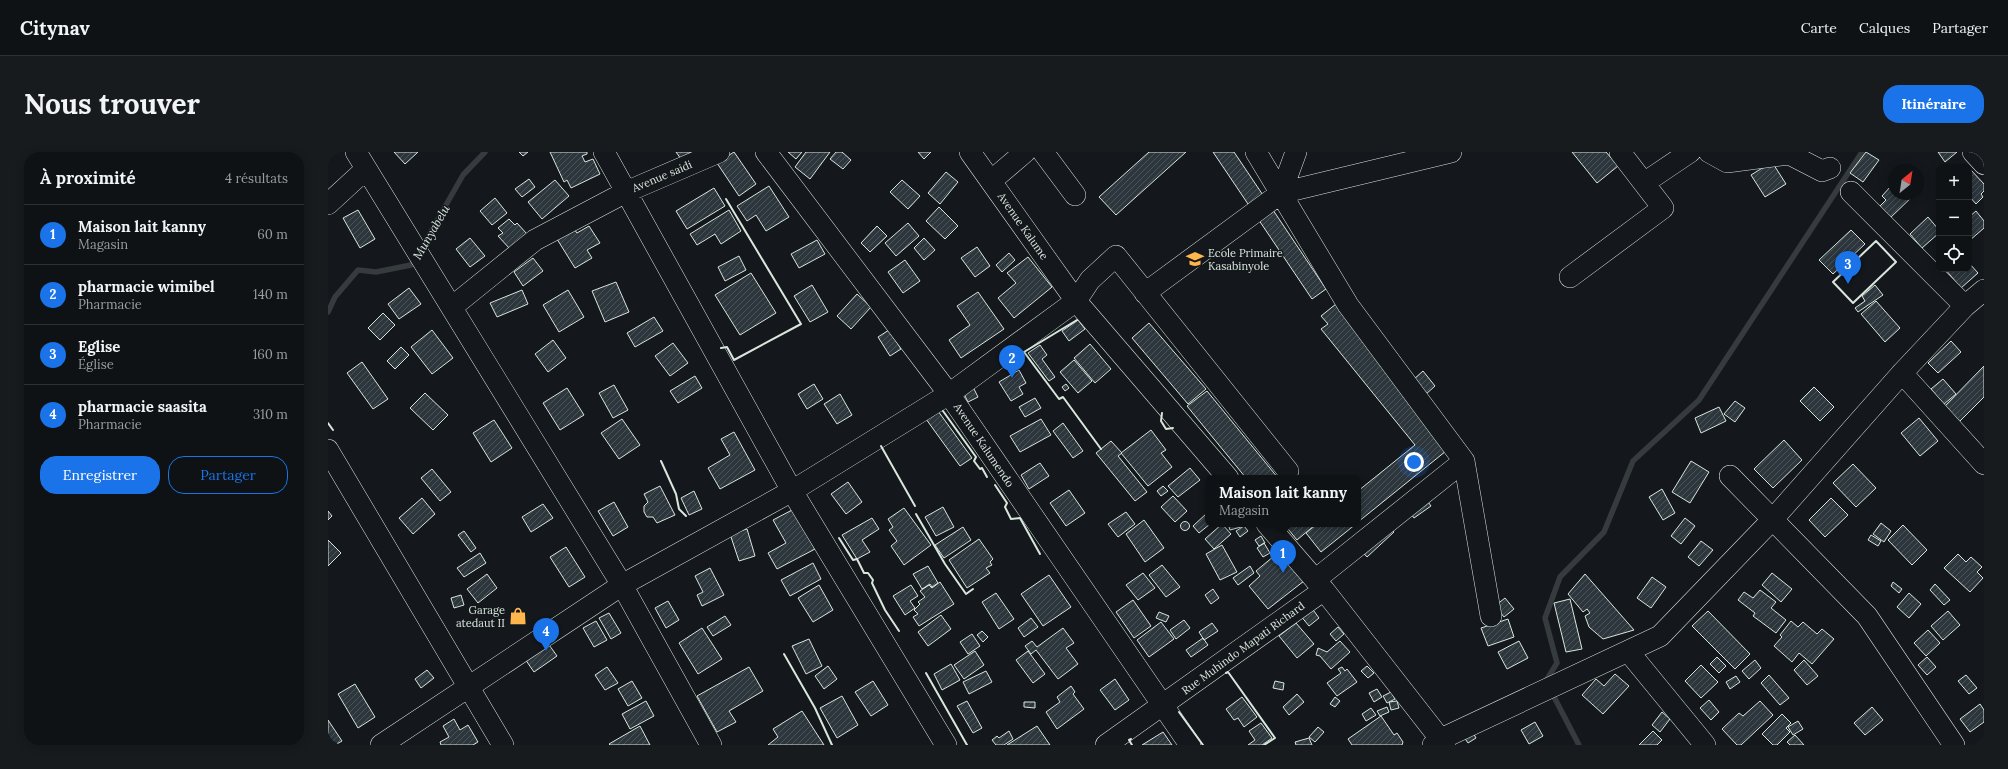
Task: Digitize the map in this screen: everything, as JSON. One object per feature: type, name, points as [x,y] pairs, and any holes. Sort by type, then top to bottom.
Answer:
[{"type":"street","points":[[604,152],[792,491],[946,745]]},
{"type":"street","name":"Avenue saidi","points":[[452,307],[535,240],[626,192],[719,152]]},
{"type":"street","name":"Avenue Kalumendo","points":[[766,152],[949,394],[1190,745]]},
{"type":"street","name":"Avenue Kalume","points":[[970,152],[1076,301],[1225,475]]},
{"type":"street","points":[[991,181],[1025,152]]},
{"type":"street","points":[[1043,152],[1075,195]]},
{"type":"street","points":[[1256,152],[1348,305],[1464,461],[1491,616]]},
{"type":"street","points":[[1281,194],[1296,152]]},
{"type":"street","points":[[1145,293],[1281,194],[1451,152]]},
{"type":"street","points":[[1570,277],[1663,208],[1620,152]]},
{"type":"street","points":[[1644,184],[1690,152]]},
{"type":"street","points":[[1709,152],[1727,162],[1789,154],[1822,171],[1828,165]]},
{"type":"street","points":[[1974,152],[1984,164]]},
{"type":"street","points":[[328,204],[361,161],[622,585],[711,745]]},
{"type":"street","points":[[1851,192],[1966,306]]},
{"type":"street","points":[[381,745],[622,585],[792,491],[949,394],[1076,301],[1090,280],[1116,256],[1288,471]]},
{"type":"street","points":[[1270,527],[1320,585],[1440,743],[1660,636],[1773,519],[1902,373],[1966,306],[1984,290]]},
{"type":"street","points":[[1902,373],[1984,464]]},
{"type":"street","points":[[328,450],[503,745]]},
{"type":"street","name":"Rue Muhindo Mapati Richard","points":[[1106,745],[1162,706],[1320,585],[1464,461]]},
{"type":"street","points":[[1730,476],[1867,616],[1954,745]]},
{"type":"street","points":[[1628,651],[1705,745]]},
{"type":"building","points":[[394,152],[418,152],[405,164]]},
{"type":"building","points":[[519,152],[528,152],[523,156]]},
{"type":"building","points":[[550,152],[587,152],[587,154],[582,156],[585,162],[593,159],[600,174],[571,188],[567,180],[564,182]]},
{"type":"building","points":[[676,152],[691,152],[681,159]]},
{"type":"building","points":[[734,152],[756,184],[739,196],[717,163]]},
{"type":"building","points":[[788,152],[802,152],[796,159]]},
{"type":"building","points":[[806,152],[830,152],[810,179],[795,167]]},
{"type":"building","points":[[836,152],[842,152],[851,160],[843,169],[830,159]]},
{"type":"building","points":[[918,152],[931,152],[924,159]]},
{"type":"building","points":[[1149,152],[1186,152],[1116,215],[1099,197]]},
{"type":"building","points":[[1213,152],[1234,152],[1326,289],[1312,299]]},
{"type":"building","points":[[1572,152],[1606,152],[1618,166],[1597,183]]},
{"type":"building","points":[[1866,152],[1879,160],[1863,182],[1850,173]]},
{"type":"building","points":[[1938,152],[1957,152],[1945,162]]},
{"type":"building","points":[[1772,162],[1786,184],[1765,197],[1751,175]]},
{"type":"building","points":[[1972,171],[1984,184],[1984,191],[1981,194],[1983,197],[1976,204],[1972,199]]},
{"type":"building","points":[[946,172],[958,182],[940,204],[928,193]]},
{"type":"building","points":[[529,179],[535,187],[522,197],[515,189]]},
{"type":"building","points":[[555,180],[569,196],[542,219],[528,202]]},
{"type":"building","points":[[902,180],[920,196],[908,209],[890,192]]},
{"type":"building","points":[[769,186],[789,217],[766,231],[756,215],[747,221],[737,206]]},
{"type":"building","points":[[714,188],[725,206],[687,229],[676,211]]},
{"type":"building","points":[[1888,189],[1888,200],[1909,200],[1889,219],[1878,208],[1886,200],[1882,196]]},
{"type":"building","points":[[495,198],[507,213],[492,225],[480,211]]},
{"type":"building","points":[[939,207],[958,226],[945,239],[926,221]]},
{"type":"building","points":[[358,210],[375,239],[360,248],[343,218]]},
{"type":"building","points":[[729,210],[741,231],[721,244],[715,234],[697,245],[690,234]]},
{"type":"building","points":[[1976,211],[1984,221],[1984,228],[1972,238],[1972,236],[1972,214]]},
{"type":"building","points":[[1928,217],[1936,226],[1936,236],[1922,248],[1910,234]]},
{"type":"building","points":[[509,219],[515,225],[517,223],[527,234],[510,249],[498,236],[503,233],[498,228]]},
{"type":"building","points":[[908,223],[919,236],[896,256],[885,243]]},
{"type":"building","points":[[589,226],[600,243],[587,250],[592,258],[575,268],[557,239],[574,229],[577,233]]},
{"type":"building","points":[[877,226],[887,236],[870,252],[861,243]]},
{"type":"building","points":[[1851,230],[1865,244],[1833,274],[1819,260]]},
{"type":"building","points":[[470,238],[485,256],[470,267],[456,249]]},
{"type":"building","points":[[924,238],[935,250],[924,260],[914,248]]},
{"type":"building","points":[[817,240],[825,254],[799,268],[791,254]]},
{"type":"building","points":[[977,247],[990,266],[975,277],[961,258]]},
{"type":"building","points":[[1009,253],[1015,260],[1002,272],[996,265]]},
{"type":"building","points":[[739,256],[746,270],[725,281],[718,267]]},
{"type":"building","points":[[1028,257],[1052,287],[1014,318],[998,298],[1016,283],[1007,273]]},
{"type":"building","points":[[533,258],[543,271],[523,286],[514,272]]},
{"type":"building","points":[[905,260],[920,281],[903,293],[888,272]]},
{"type":"building","points":[[1972,266],[1978,273],[1961,288],[1948,272],[1972,272]]},
{"type":"building","points":[[751,273],[776,313],[740,335],[715,295]]},
{"type":"building","points":[[616,282],[629,312],[605,322],[592,291]]},
{"type":"building","points":[[812,285],[828,312],[810,322],[794,296]]},
{"type":"building","points":[[1875,285],[1883,295],[1858,312],[1855,308],[1865,301],[1862,296]]},
{"type":"building","points":[[409,288],[421,304],[399,319],[388,304]]},
{"type":"building","points":[[522,290],[528,304],[497,317],[490,303]]},
{"type":"building","points":[[568,290],[584,317],[559,332],[543,305]]},
{"type":"building","points":[[978,292],[1004,329],[961,358],[949,340],[970,325],[957,306]]},
{"type":"building","points":[[857,294],[871,307],[851,329],[837,316]]},
{"type":"building","points":[[1876,301],[1900,328],[1885,342],[1861,314]]},
{"type":"building","points":[[1336,304],[1451,447],[1361,520],[1361,489],[1415,445],[1321,329],[1328,324],[1321,316]]},
{"type":"building","points":[[383,313],[395,325],[380,340],[368,328]]},
{"type":"building","points":[[654,317],[663,331],[635,347],[627,333]]},
{"type":"building","points":[[1078,320],[1085,329],[1069,341],[1062,331]]},
{"type":"building","points":[[1149,323],[1206,389],[1188,404],[1132,338]]},
{"type":"building","points":[[432,330],[453,358],[432,374],[411,347]]},
{"type":"building","points":[[889,330],[901,349],[890,356],[878,337]]},
{"type":"building","points":[[553,340],[566,358],[548,372],[535,354]]},
{"type":"building","points":[[1951,341],[1961,352],[1938,373],[1928,363]]},
{"type":"building","points":[[673,343],[688,363],[670,376],[655,356]]},
{"type":"building","points":[[1090,344],[1111,369],[1095,383],[1074,358]]},
{"type":"building","points":[[1040,345],[1047,355],[1042,359],[1055,377],[1049,381],[1028,353]]},
{"type":"building","points":[[401,347],[409,355],[395,369],[387,361]]},
{"type":"building","points":[[1074,360],[1092,381],[1078,393],[1060,372]]},
{"type":"building","points":[[362,362],[388,399],[373,409],[347,373]]},
{"type":"building","points":[[1984,366],[1984,397],[1959,422],[1944,407]]},
{"type":"building","points":[[1019,370],[1026,383],[1019,387],[1023,394],[1011,401],[999,382]]},
{"type":"building","points":[[1423,371],[1435,386],[1425,395],[1413,380]]},
{"type":"building","points":[[695,376],[702,388],[678,403],[670,391]]},
{"type":"building","points":[[1943,379],[1956,394],[1944,404],[1931,389]]},
{"type":"building","points":[[814,384],[823,399],[807,409],[798,394]]},
{"type":"building","points":[[1066,384],[1069,388],[1065,391],[1062,387]]},
{"type":"building","points":[[614,385],[628,410],[613,418],[599,393]]},
{"type":"building","points":[[973,387],[978,397],[968,402],[963,392]]},
{"type":"building","points":[[1814,387],[1834,407],[1820,421],[1800,401]]},
{"type":"building","points":[[567,388],[584,415],[560,430],[543,403]]},
{"type":"building","points":[[1207,391],[1276,475],[1244,475],[1187,406]]},
{"type":"building","points":[[425,393],[448,415],[433,430],[410,408]]},
{"type":"building","points":[[840,394],[852,415],[837,424],[824,404]]},
{"type":"building","points":[[1035,398],[1041,408],[1025,417],[1019,407]]},
{"type":"building","points":[[1735,401],[1745,408],[1735,422],[1724,414]]},
{"type":"building","points":[[1719,407],[1726,421],[1701,433],[1695,418]]},
{"type":"building","points":[[938,411],[972,458],[960,466],[926,419]]},
{"type":"building","points":[[1919,418],[1938,441],[1920,456],[1901,433]]},
{"type":"building","points":[[622,419],[640,445],[619,459],[601,433]]},
{"type":"building","points":[[1041,419],[1051,435],[1020,452],[1010,436]]},
{"type":"building","points":[[494,420],[512,448],[491,462],[473,433]]},
{"type":"building","points":[[1063,423],[1083,451],[1073,458],[1053,431]]},
{"type":"building","points":[[1151,430],[1166,450],[1161,453],[1172,467],[1148,486],[1121,453]]},
{"type":"building","points":[[734,432],[755,470],[720,489],[708,468],[730,455],[721,439]]},
{"type":"building","points":[[1784,440],[1802,460],[1773,488],[1754,469]]},
{"type":"building","points":[[1111,441],[1122,453],[1118,456],[1147,492],[1135,501],[1096,453]]},
{"type":"building","points":[[1691,461],[1709,472],[1690,503],[1672,492]]},
{"type":"building","points":[[1040,463],[1049,476],[1029,489],[1021,475]]},
{"type":"building","points":[[1853,464],[1876,488],[1856,507],[1833,483]]},
{"type":"building","points":[[1190,468],[1200,480],[1178,497],[1168,486]]},
{"type":"building","points":[[432,469],[451,492],[440,501],[421,478]]},
{"type":"building","points":[[848,482],[862,502],[846,514],[831,494]]},
{"type":"building","points":[[660,486],[675,515],[657,523],[653,517],[647,517],[644,512],[644,506],[648,502],[644,494]]},
{"type":"building","points":[[1163,486],[1168,491],[1161,496],[1157,491]]},
{"type":"building","points":[[1662,489],[1675,513],[1663,520],[1649,497]]},
{"type":"building","points":[[1069,490],[1085,513],[1066,526],[1050,503]]},
{"type":"building","points":[[694,491],[702,509],[689,515],[681,498]]},
{"type":"building","points":[[1423,495],[1431,506],[1414,518],[1406,507]]},
{"type":"building","points":[[1173,496],[1187,511],[1175,522],[1161,507]]},
{"type":"building","points":[[422,498],[435,514],[413,534],[399,518]]},
{"type":"building","points":[[1831,498],[1848,515],[1825,537],[1809,520]]},
{"type":"building","points":[[614,502],[628,527],[613,536],[598,511]]},
{"type":"building","points":[[543,504],[553,518],[531,532],[522,517]]},
{"type":"building","points":[[943,507],[954,527],[936,536],[925,517]]},
{"type":"building","points":[[904,508],[931,545],[904,565],[891,546],[897,541],[889,530],[893,527],[888,519]]},
{"type":"building","points":[[794,509],[815,549],[777,569],[768,553],[786,543],[773,520]]},
{"type":"building","points":[[328,511],[332,516],[328,520]]},
{"type":"building","points":[[1126,512],[1135,524],[1118,537],[1108,524]]},
{"type":"building","points":[[1205,515],[1205,527],[1206,527],[1199,533],[1193,526]]},
{"type":"building","points":[[872,518],[879,529],[862,540],[870,552],[857,559],[842,535]]},
{"type":"building","points":[[1685,518],[1695,526],[1681,544],[1671,536]]},
{"type":"building","points":[[1144,520],[1164,548],[1145,562],[1126,534]]},
{"type":"building","points":[[1185,521],[1190,526],[1185,531],[1180,526]]},
{"type":"building","points":[[1385,522],[1394,532],[1367,557],[1358,547]]},
{"type":"building","points":[[1881,523],[1891,531],[1884,542],[1873,534]]},
{"type":"building","points":[[1903,525],[1927,550],[1912,565],[1888,540]]},
{"type":"building","points":[[963,527],[971,540],[944,558],[935,545]]},
{"type":"building","points":[[1219,527],[1225,527],[1231,534],[1214,549],[1205,539]]},
{"type":"building","points":[[1229,527],[1241,527],[1230,530]]},
{"type":"building","points":[[1245,527],[1248,531],[1240,537],[1236,531]]},
{"type":"building","points":[[1286,527],[1312,527],[1297,540]]},
{"type":"building","points":[[1313,527],[1352,527],[1321,552],[1306,533]]},
{"type":"building","points":[[747,529],[755,556],[739,561],[730,534]]},
{"type":"building","points":[[464,531],[476,548],[471,552],[458,535]]},
{"type":"building","points":[[1871,535],[1881,541],[1878,546],[1868,540]]},
{"type":"building","points":[[1261,536],[1265,543],[1259,546],[1255,540]]},
{"type":"building","points":[[979,539],[993,559],[990,562],[992,565],[986,568],[990,573],[967,588],[949,560]]},
{"type":"building","points":[[328,540],[341,553],[328,566]]},
{"type":"building","points":[[1701,541],[1713,550],[1699,566],[1688,557]]},
{"type":"building","points":[[1264,543],[1270,553],[1263,557],[1257,548]]},
{"type":"building","points":[[1222,545],[1237,572],[1220,580],[1206,554]]},
{"type":"building","points":[[566,547],[585,577],[569,587],[550,557]]},
{"type":"building","points":[[1280,551],[1304,581],[1268,609],[1249,586],[1260,576],[1256,571]]},
{"type":"building","points":[[480,553],[486,563],[464,577],[457,568]]},
{"type":"building","points":[[1958,554],[1966,562],[1971,557],[1982,567],[1977,572],[1983,578],[1970,592],[1944,568]]},
{"type":"building","points":[[813,563],[821,579],[790,596],[781,580]]},
{"type":"building","points":[[1162,565],[1180,587],[1166,597],[1149,575]]},
{"type":"building","points":[[928,566],[938,583],[932,587],[930,584],[922,589],[913,574]]},
{"type":"building","points":[[1250,566],[1254,573],[1238,585],[1233,578]]},
{"type":"building","points":[[710,568],[724,595],[702,606],[697,595],[703,592],[695,576]]},
{"type":"building","points":[[1143,573],[1155,588],[1138,600],[1126,585]]},
{"type":"building","points":[[1772,573],[1792,589],[1781,602],[1762,585]]},
{"type":"building","points":[[487,574],[497,588],[478,603],[467,589]]},
{"type":"building","points":[[1585,574],[1634,630],[1603,639],[1589,627],[1585,616],[1590,613],[1587,609],[1583,612],[1568,594]]},
{"type":"building","points":[[1049,575],[1071,607],[1043,626],[1021,594]]},
{"type":"building","points":[[1652,577],[1666,587],[1651,608],[1637,598]]},
{"type":"building","points":[[940,582],[954,604],[919,626],[913,617],[918,614],[914,610],[920,604],[918,602],[925,597],[920,591],[929,585],[932,588]]},
{"type":"building","points":[[1893,582],[1902,589],[1899,593],[1891,586]]},
{"type":"building","points":[[1935,584],[1950,600],[1944,605],[1930,590]]},
{"type":"building","points":[[819,585],[833,610],[813,622],[798,598]]},
{"type":"building","points":[[911,585],[918,596],[910,601],[915,608],[905,615],[893,596]]},
{"type":"building","points":[[1213,589],[1219,598],[1211,604],[1205,595]]},
{"type":"building","points":[[1760,590],[1776,602],[1771,608],[1786,620],[1776,633],[1753,616],[1755,613],[1738,600],[1744,592],[1753,598]]},
{"type":"building","points":[[996,593],[1014,619],[999,629],[982,602]]},
{"type":"building","points":[[1909,593],[1921,604],[1909,618],[1897,607]]},
{"type":"building","points":[[461,595],[464,605],[454,608],[451,598]]},
{"type":"building","points":[[1505,598],[1514,609],[1504,617],[1495,606]]},
{"type":"building","points":[[1570,599],[1582,649],[1566,652],[1554,603]]},
{"type":"building","points":[[1133,600],[1151,626],[1134,638],[1116,612]]},
{"type":"building","points":[[668,601],[679,620],[666,628],[655,608]]},
{"type":"building","points":[[1311,607],[1319,618],[1309,626],[1300,615]]},
{"type":"building","points":[[1708,611],[1750,654],[1735,669],[1692,626]]},
{"type":"building","points":[[1948,611],[1960,625],[1943,640],[1931,626]]},
{"type":"building","points":[[1159,612],[1169,616],[1166,622],[1156,618]]},
{"type":"building","points":[[609,613],[621,633],[611,639],[599,618]]},
{"type":"building","points":[[941,615],[951,629],[928,646],[918,632]]},
{"type":"building","points":[[725,616],[731,625],[713,636],[707,627]]},
{"type":"building","points":[[1031,618],[1038,627],[1024,637],[1018,628]]},
{"type":"building","points":[[1508,619],[1514,637],[1488,646],[1481,628]]},
{"type":"building","points":[[1184,620],[1190,628],[1176,639],[1170,630]]},
{"type":"building","points":[[596,621],[607,640],[594,647],[583,628]]},
{"type":"building","points":[[1791,621],[1798,627],[1803,622],[1817,634],[1822,629],[1834,639],[1812,664],[1799,653],[1792,662],[1774,646],[1782,637],[1780,635]]},
{"type":"building","points":[[1161,622],[1174,639],[1149,657],[1137,640]]},
{"type":"building","points":[[1212,623],[1218,631],[1204,640],[1199,632]]},
{"type":"building","points":[[1296,623],[1314,644],[1297,658],[1279,636]]},
{"type":"building","points":[[1338,627],[1344,634],[1336,641],[1330,634]]},
{"type":"building","points":[[702,628],[722,659],[698,674],[679,643]]},
{"type":"building","points":[[1063,628],[1074,643],[1066,648],[1078,664],[1058,679],[1036,650],[1031,654],[1025,646],[1032,641],[1037,647]]},
{"type":"building","points":[[1928,630],[1940,643],[1926,656],[1914,643]]},
{"type":"building","points":[[982,631],[988,637],[983,642],[977,635]]},
{"type":"building","points":[[972,634],[980,646],[968,654],[960,642]]},
{"type":"building","points":[[1203,638],[1208,645],[1191,657],[1186,650]]},
{"type":"building","points":[[809,639],[822,666],[806,674],[792,646]]},
{"type":"building","points":[[1340,641],[1350,652],[1331,669],[1320,656],[1316,655],[1318,648],[1327,652]]},
{"type":"building","points":[[1519,641],[1528,658],[1507,669],[1498,652]]},
{"type":"building","points":[[547,642],[557,656],[534,672],[525,659]]},
{"type":"building","points":[[975,651],[984,665],[964,679],[954,665]]},
{"type":"building","points":[[1028,651],[1045,674],[1033,683],[1016,660]]},
{"type":"building","points":[[1717,657],[1726,666],[1719,673],[1710,664]]},
{"type":"building","points":[[1927,657],[1936,667],[1927,675],[1918,665]]},
{"type":"building","points":[[1755,660],[1761,668],[1749,679],[1742,671]]},
{"type":"building","points":[[1804,660],[1818,676],[1807,685],[1794,670]]},
{"type":"building","points":[[951,664],[960,680],[942,690],[934,674]]},
{"type":"building","points":[[1701,665],[1718,682],[1701,698],[1685,681]]},
{"type":"building","points":[[828,666],[837,679],[824,689],[815,676]]},
{"type":"building","points":[[1367,666],[1374,673],[1368,678],[1361,671]]},
{"type":"building","points":[[607,667],[618,683],[605,690],[595,675]]},
{"type":"building","points":[[749,667],[763,691],[729,711],[736,722],[717,732],[697,696]]},
{"type":"building","points":[[1342,667],[1345,671],[1347,669],[1357,682],[1337,696],[1327,683],[1341,673],[1338,669]]},
{"type":"building","points":[[427,670],[434,678],[421,688],[415,679]]},
{"type":"building","points":[[986,671],[992,682],[969,694],[963,682]]},
{"type":"building","points":[[1615,674],[1629,686],[1603,714],[1582,695],[1596,679],[1604,686]]},
{"type":"building","points":[[1769,675],[1789,698],[1780,705],[1761,683]]},
{"type":"building","points":[[1966,675],[1977,688],[1969,694],[1958,681]]},
{"type":"building","points":[[1736,676],[1740,682],[1730,689],[1726,682]]},
{"type":"building","points":[[1115,679],[1129,700],[1115,710],[1100,690]]},
{"type":"building","points":[[632,681],[642,698],[628,706],[618,689]]},
{"type":"building","points":[[873,681],[888,705],[871,716],[855,692]]},
{"type":"building","points":[[1275,681],[1284,683],[1283,690],[1273,688]]},
{"type":"building","points":[[355,684],[375,717],[358,728],[338,694]]},
{"type":"building","points":[[1071,686],[1075,692],[1073,694],[1084,709],[1057,729],[1046,712],[1060,702],[1057,697]]},
{"type":"building","points":[[1377,689],[1382,697],[1374,702],[1369,693]]},
{"type":"building","points":[[1391,692],[1395,699],[1387,703],[1383,696]]},
{"type":"building","points":[[1297,694],[1304,702],[1289,715],[1283,707]]},
{"type":"building","points":[[842,696],[858,725],[837,738],[820,708]]},
{"type":"building","points":[[1242,697],[1257,717],[1244,727],[1238,718],[1234,720],[1226,709]]},
{"type":"building","points":[[1335,697],[1340,701],[1335,707],[1330,704]]},
{"type":"building","points":[[1709,700],[1719,712],[1711,720],[1700,708]]},
{"type":"building","points":[[646,701],[654,716],[630,729],[622,714]]},
{"type":"building","points":[[967,701],[982,728],[973,733],[957,706]]},
{"type":"building","points":[[1397,701],[1399,708],[1391,710],[1389,702]]},
{"type":"building","points":[[1760,701],[1773,715],[1741,745],[1737,745],[1722,729],[1739,713],[1743,716]]},
{"type":"building","points":[[1024,702],[1035,702],[1035,708],[1024,707]]},
{"type":"building","points":[[1980,704],[1984,710],[1984,722],[1970,732],[1960,719]]},
{"type":"building","points":[[1387,707],[1389,712],[1380,716],[1377,711]]},
{"type":"building","points":[[1872,707],[1883,720],[1865,735],[1854,723]]},
{"type":"building","points":[[1371,708],[1376,715],[1366,721],[1362,714]]},
{"type":"building","points":[[802,711],[824,745],[768,745],[778,737],[773,729]]},
{"type":"building","points":[[1662,712],[1670,719],[1660,732],[1652,725]]},
{"type":"building","points":[[1782,714],[1791,723],[1786,728],[1790,732],[1777,745],[1773,745],[1762,734]]},
{"type":"building","points":[[1381,716],[1394,735],[1397,733],[1403,742],[1402,745],[1352,745],[1348,739]]},
{"type":"building","points":[[454,719],[460,730],[468,725],[478,742],[473,745],[441,745],[440,742],[449,737],[443,726]]},
{"type":"building","points":[[328,720],[342,741],[335,745],[328,745]]},
{"type":"building","points":[[1798,721],[1803,729],[1793,735],[1788,727]]},
{"type":"building","points":[[1535,722],[1543,736],[1529,744],[1521,730]]},
{"type":"building","points":[[1261,723],[1272,738],[1262,745],[1248,745],[1255,740],[1249,731]]},
{"type":"building","points":[[640,726],[650,745],[609,744]]},
{"type":"building","points":[[1037,726],[1050,745],[1007,745]]},
{"type":"building","points":[[1318,727],[1324,732],[1315,742],[1309,737]]},
{"type":"building","points":[[1471,729],[1476,738],[1468,743],[1462,734]]},
{"type":"building","points":[[1009,731],[1013,739],[1004,745],[996,745],[992,740],[997,736],[999,738]]},
{"type":"building","points":[[1653,731],[1662,740],[1657,745],[1639,745]]},
{"type":"building","points":[[1163,732],[1172,745],[1142,745]]},
{"type":"building","points":[[1795,735],[1804,745],[1790,745],[1787,742]]},
{"type":"building","points":[[1309,738],[1312,745],[1296,745],[1295,742]]},
{"type":"waterway","name":"Munyabelu","points":[[421,249],[463,175],[485,152]]},
{"type":"waterway","points":[[1547,679],[1557,663],[1545,618],[1560,577],[1604,532],[1633,461],[1699,400],[1862,152]]},
{"type":"waterway","name":"Munyabelu","points":[[328,312],[335,297],[358,270],[376,272],[411,265],[415,259]]},
{"type":"waterway","points":[[1552,693],[1579,745]]},
{"type":"wall","points":[[721,348],[727,347],[734,360],[801,324],[726,199]]},
{"type":"wall","points":[[1876,241],[1896,262],[1853,303],[1833,282],[1876,241]]},
{"type":"wall","points":[[1077,320],[1024,352],[1059,399],[1063,397],[1101,449]]},
{"type":"wall","points":[[943,411],[976,457],[974,461],[980,469],[982,468],[987,477]]},
{"type":"wall","points":[[1162,413],[1161,421],[1166,429],[1173,428]]},
{"type":"wall","points":[[328,423],[333,430]]},
{"type":"wall","points":[[881,446],[915,506]]},
{"type":"wall","points":[[661,461],[676,494],[679,509],[686,516]]},
{"type":"wall","points":[[995,485],[1007,503],[1005,507],[1011,519],[1020,518],[1040,554]]},
{"type":"wall","points":[[916,514],[945,564],[966,594],[973,589]]},
{"type":"wall","points":[[839,538],[853,560],[857,559],[864,573],[868,573],[873,580],[872,583],[885,610],[899,631]]},
{"type":"wall","points":[[784,654],[815,708],[832,745]]},
{"type":"wall","points":[[1226,673],[1228,672],[1275,738],[1264,745]]},
{"type":"wall","points":[[926,673],[967,745]]},
{"type":"wall","points":[[1179,712],[1203,745]]},
{"type":"wall","points":[[1131,739],[1129,740],[1132,745]]},
{"type":"place","name":"Ecole Primaire Kasabinyole","points":[[1195,259]]},
{"type":"place","name":"Eglise","points":[[1848,284]]},
{"type":"place","name":"pharmacie wimibel","points":[[1012,378]]},
{"type":"place","name":"Maison lait kanny","points":[[1283,573]]},
{"type":"place","name":"Garage atedaut II","points":[[518,616]]},
{"type":"place","name":"pharmacie saasita","points":[[546,651]]}]
